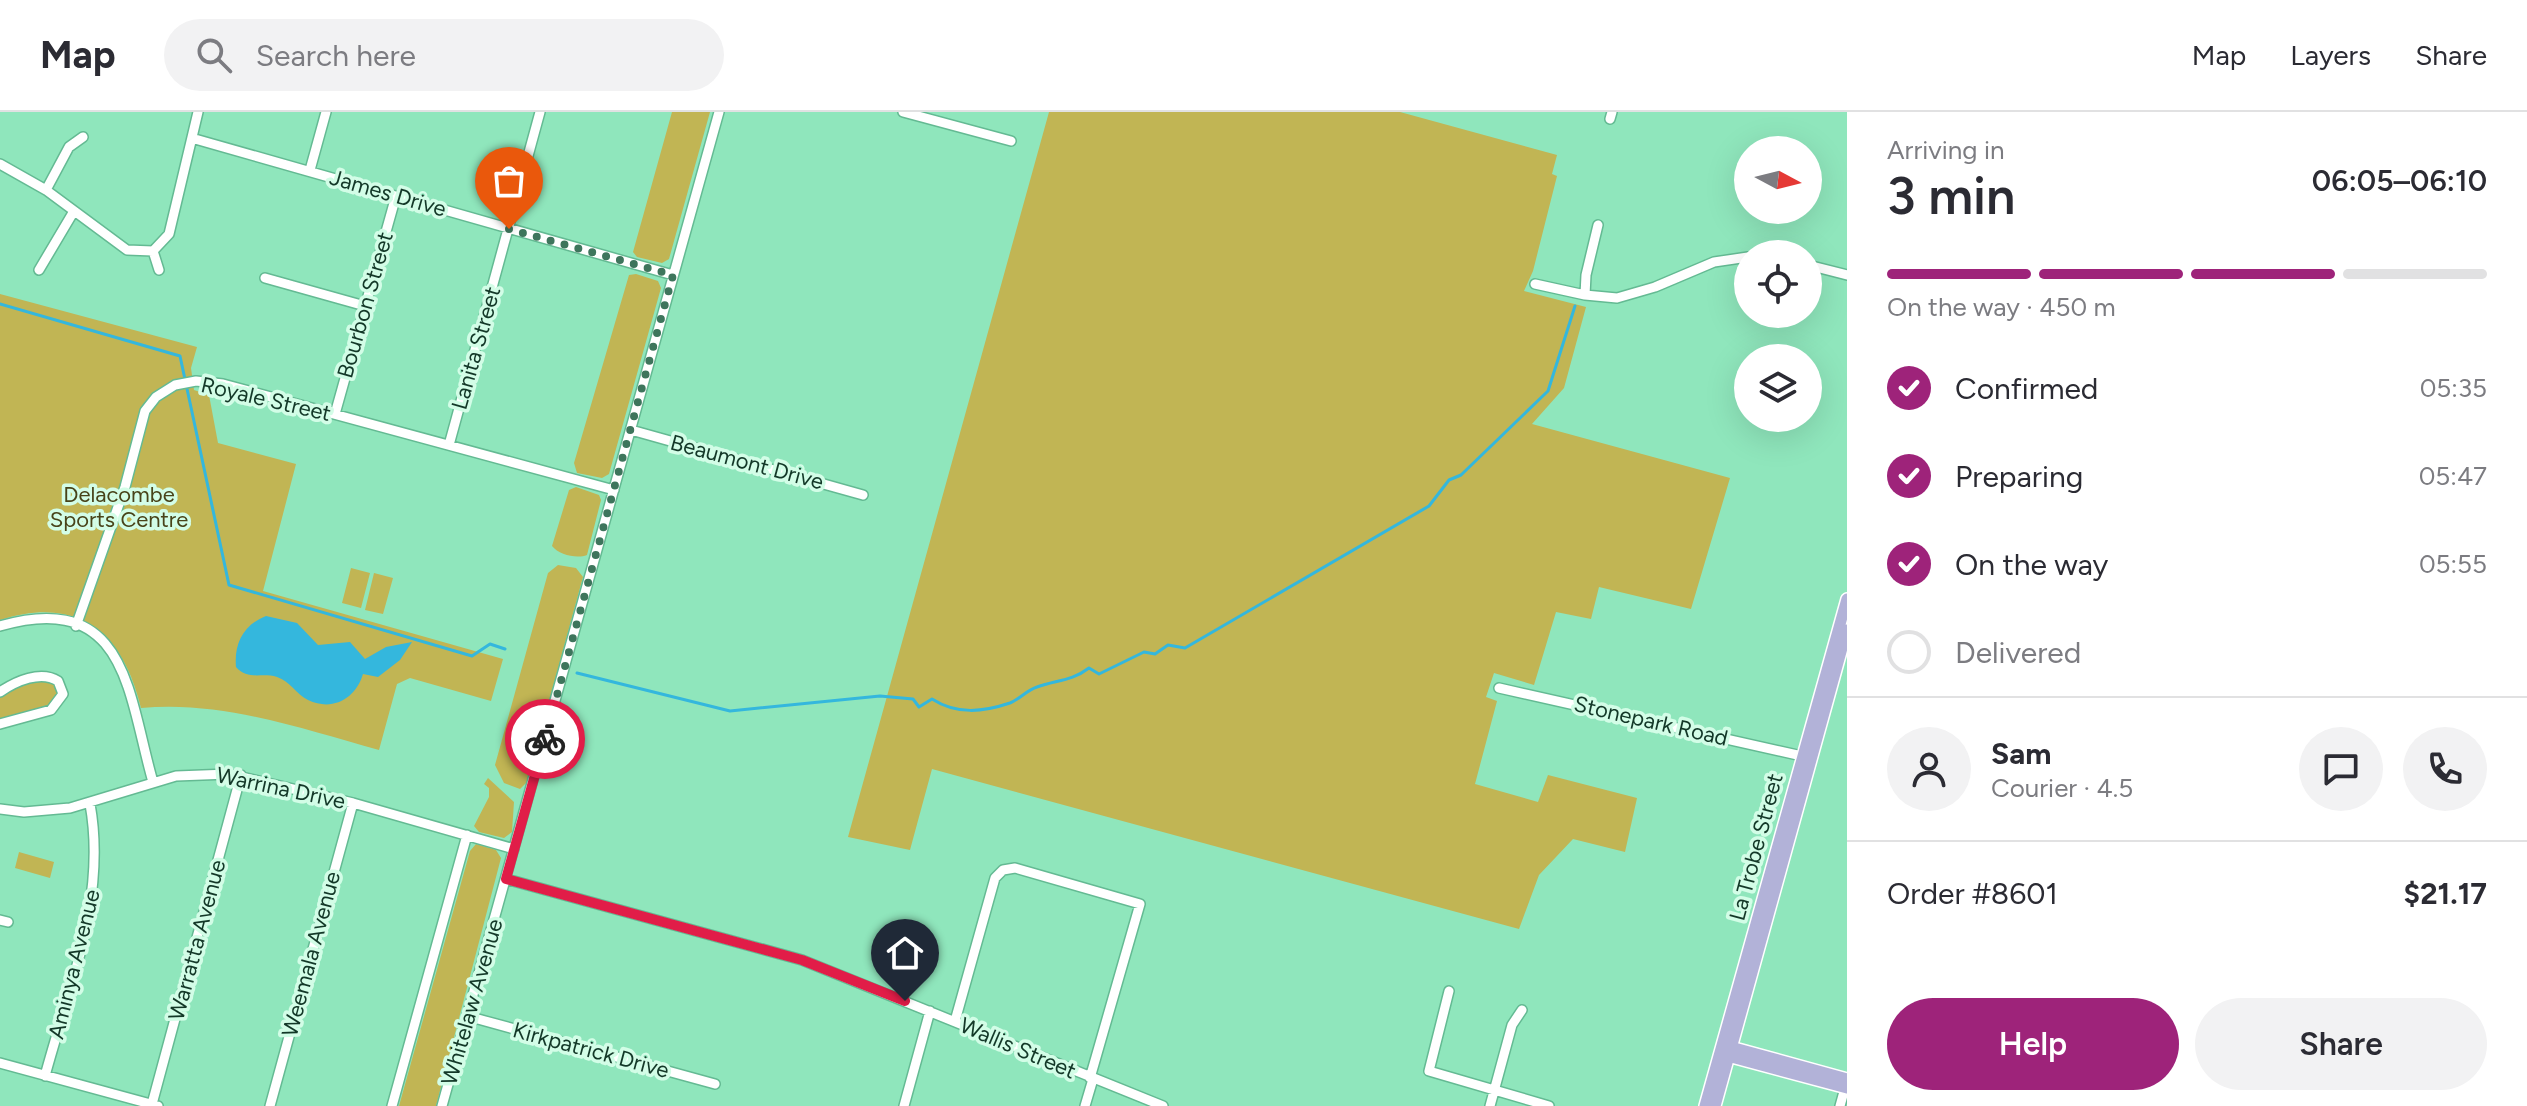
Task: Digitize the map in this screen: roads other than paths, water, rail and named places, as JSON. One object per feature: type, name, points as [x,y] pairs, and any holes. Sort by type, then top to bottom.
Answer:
[{"type":"main road","name":"La Trobe Street","points":[[1705,1106],[1725,1050],[1847,599]]},
{"type":"main road","name":"La Trobe Street","points":[[1806,758],[1847,630]]},
{"type":"main road","name":"La Trobe Street","points":[[1715,1106],[1725,1050]]},
{"type":"main road","points":[[1725,1050],[1846,1084]]},
{"type":"street","points":[[0,164],[46,190],[127,250],[153,251],[169,234],[195,139],[198,112]]},
{"type":"street","points":[[310,170],[326,112]]},
{"type":"street","name":"Lanita Street","points":[[449,445],[540,112]]},
{"type":"street","name":"Whitelaw Avenue","points":[[442,1106],[719,112]]},
{"type":"street","points":[[903,112],[1011,141]]},
{"type":"street","points":[[46,190],[69,147],[83,137]]},
{"type":"street","name":"James Drive","points":[[195,139],[673,275]]},
{"type":"street","name":"Bourbon Street","points":[[335,414],[396,196]]},
{"type":"street","points":[[39,270],[74,211]]},
{"type":"street","points":[[1585,295],[1586,275],[1598,225]]},
{"type":"street","points":[[153,251],[159,270]]},
{"type":"street","points":[[1535,284],[1585,295],[1617,298],[1655,287],[1714,262],[1734,259]]},
{"type":"street","points":[[1822,269],[1847,275]]},
{"type":"street","points":[[265,278],[365,306]]},
{"type":"street","name":"Royale Street","points":[[76,626],[125,487],[140,421],[156,397],[172,387],[198,381],[223,384],[614,490]]},
{"type":"street","name":"Beaumont Drive","points":[[631,430],[863,495]]},
{"type":"street","points":[[0,626],[40,618],[76,626],[104,642],[122,665],[153,782]]},
{"type":"street","points":[[0,692],[16,682],[47,676],[58,681],[63,694],[51,710],[0,724]]},
{"type":"street","name":"Stonepark Road","points":[[1499,688],[1806,758]]},
{"type":"street","name":"Warrina Drive","points":[[0,809],[24,812],[90,804],[153,782],[197,773],[241,775],[514,849]]},
{"type":"street","name":"Warratta Avenue","points":[[155,1105],[241,775]]},
{"type":"street","name":"Weemala Avenue","points":[[270,1106],[353,803]]},
{"type":"street","name":"Aminya Avenue","points":[[45,1076],[94,892],[97,854],[90,804]]},
{"type":"street","points":[[392,1106],[467,835]]},
{"type":"street","points":[[955,1021],[995,878],[1003,870],[1015,868],[1140,904],[1085,1106]]},
{"type":"street","name":"Wallis Street","points":[[506,879],[802,960],[1163,1106]]},
{"type":"street","points":[[1449,991],[1429,1071],[1549,1106]]},
{"type":"street","points":[[1490,1106],[1512,1025],[1522,1010]]},
{"type":"street","points":[[904,1106],[930,1011]]},
{"type":"street","name":"Kirkpatrick Drive","points":[[467,1016],[715,1084]]},
{"type":"street","points":[[0,1063],[155,1105]]},
{"type":"street","points":[[1840,1106],[1846,1084]]},
{"type":"water","points":[[266,616],[297,623],[318,645],[350,642],[365,659],[386,647],[412,642],[400,660],[378,677],[363,674],[349,696],[335,703],[317,703],[308,700],[282,679],[245,674],[236,667],[242,636],[251,625]]},
{"type":"waterway","points":[[0,304],[180,356],[229,585],[472,656],[490,644],[505,649]]},
{"type":"waterway","points":[[577,673],[730,711],[880,696],[913,699],[919,707],[932,699],[951,708],[970,710],[1010,703],[1033,688],[1070,678],[1089,668],[1099,674],[1144,652],[1155,654],[1168,645],[1185,648],[1429,506],[1449,480],[1461,475],[1548,391],[1575,306]]},
{"type":"park label","name":"Delacombe Sports Centre","points":[[119,506]]}]
